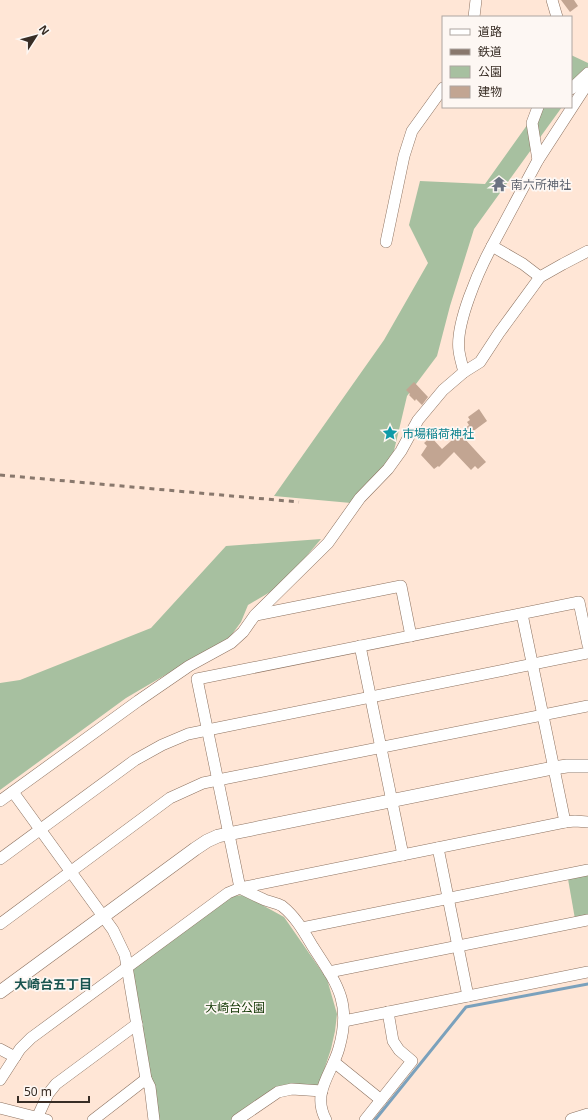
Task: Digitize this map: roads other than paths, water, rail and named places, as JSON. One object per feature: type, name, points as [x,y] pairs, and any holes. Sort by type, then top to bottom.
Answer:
[{"type":"street","points":[[474,16],[476,0]]},
{"type":"street","points":[[552,0],[557,16]]},
{"type":"street","points":[[572,88],[588,73]]},
{"type":"street","points":[[572,108],[588,83]]},
{"type":"street","points":[[386,242],[404,156],[412,131],[442,89]]},
{"type":"street","points":[[538,108],[532,123],[538,160]]},
{"type":"street","points":[[464,372],[458,350],[460,326],[487,255],[538,160],[572,108]]},
{"type":"street","points":[[492,246],[523,264],[540,277]]},
{"type":"street","points":[[0,801],[138,701],[189,666],[231,643],[243,632],[255,615],[328,543],[360,498],[388,469],[401,451],[418,420],[443,390],[464,372],[480,362],[499,332],[540,277],[588,251]]},
{"type":"street","points":[[255,615],[401,586],[411,636]]},
{"type":"street","points":[[240,888],[197,679],[579,602],[588,645]]},
{"type":"street","points":[[522,614],[565,822]]},
{"type":"street","points":[[360,646],[403,855]]},
{"type":"street","points":[[0,859],[135,760],[188,734],[588,653]]},
{"type":"street","points":[[0,924],[170,798],[203,783],[588,706]]},
{"type":"street","points":[[0,992],[207,841],[218,836],[554,768],[567,766],[588,766]]},
{"type":"street","points":[[13,792],[71,871],[120,942],[125,955],[146,1079],[150,1087],[154,1120]]},
{"type":"street","points":[[0,1080],[14,1056],[31,1038],[228,893],[240,888],[565,822],[588,822]]},
{"type":"street","points":[[438,848],[468,996]]},
{"type":"street","points":[[302,928],[588,870]]},
{"type":"street","points":[[240,888],[265,900],[280,905],[290,913],[302,928],[337,985],[342,998],[344,1021],[339,1050],[320,1096],[321,1112],[326,1120]]},
{"type":"street","points":[[329,972],[588,920]]},
{"type":"street","points":[[344,1021],[588,972]]},
{"type":"street","points":[[364,1120],[412,1061],[399,1050],[392,1041],[388,1012]]},
{"type":"street","points":[[0,1108],[42,1119],[48,1094],[56,1084],[137,1024]]},
{"type":"street","points":[[0,1048],[14,1056]]},
{"type":"street","points":[[334,1062],[381,1100]]},
{"type":"street","points":[[93,1120],[146,1079]]},
{"type":"street","points":[[237,1120],[278,1092],[292,1089],[322,1091]]},
{"type":"street","points":[[572,1120],[588,1115]]},
{"type":"waterway","points":[[375,1120],[466,1007],[588,984]]},
{"type":"railway","points":[[0,475],[299,502]]},
{"type":"place","name":"南六所神社","points":[[499,184]]},
{"type":"place","name":"市場稲荷神社","points":[[390,433]]},
{"type":"district","name":"大崎台五丁目","points":[[53,984]]},
{"type":"park label","name":"大崎台公園","points":[[235,1007]]}]
